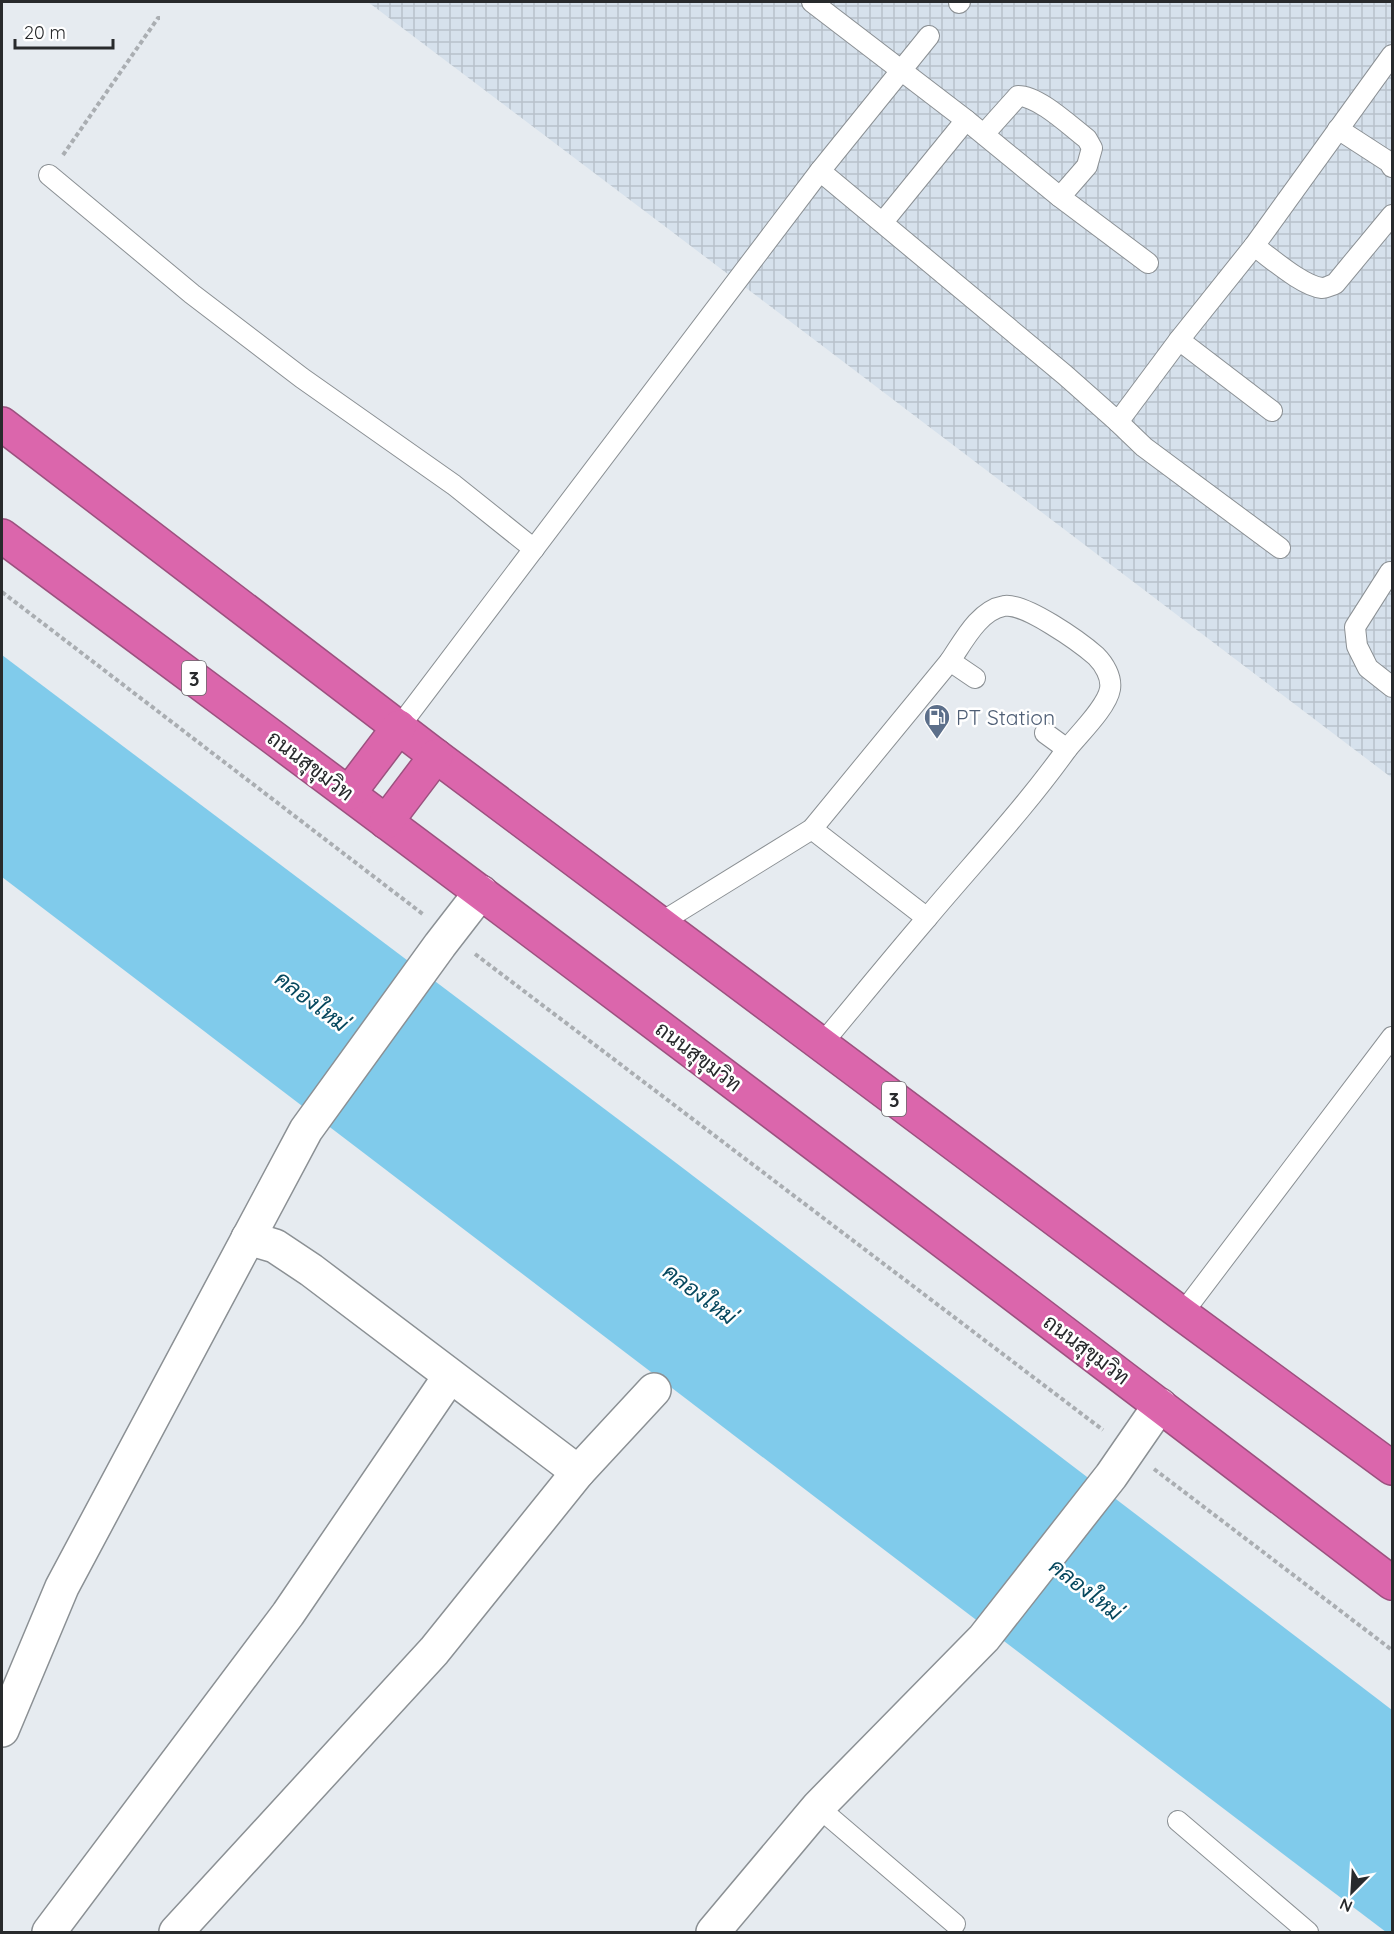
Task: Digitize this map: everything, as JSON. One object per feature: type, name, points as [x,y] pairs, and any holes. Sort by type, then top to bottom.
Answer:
[{"type":"highway","name":"3","points":[[2,424],[436,756],[1182,1314],[1392,1468]]},
{"type":"highway","name":"ถนนสุขุมวิท","points":[[2,536],[482,892],[1392,1583]]},
{"type":"highway","points":[[349,793],[399,727]]},
{"type":"highway","points":[[386,822],[436,756]]},
{"type":"street","points":[[2,1730],[62,1587],[306,1130],[444,940],[482,892]]},
{"type":"street","points":[[248,1238],[275,1246],[578,1472]]},
{"type":"street","points":[[49,1932],[288,1614],[450,1376]]},
{"type":"street","points":[[176,1932],[434,1652],[578,1472],[654,1390]]},
{"type":"street","points":[[713,1932],[818,1807],[984,1638],[1120,1463],[1160,1405]]},
{"type":"lane","points":[[812,2],[984,134],[1060,197],[1148,263]]},
{"type":"lane","points":[[399,727],[820,171],[929,36]]},
{"type":"lane","points":[[1118,422],[1179,340],[1254,246],[1392,55]]},
{"type":"lane","points":[[984,134],[1011,102],[1018,96],[1026,96],[1087,139],[1092,148],[1087,166],[1060,197]]},
{"type":"lane","points":[[883,222],[966,120]]},
{"type":"lane","points":[[1338,129],[1392,166]]},
{"type":"lane","points":[[820,171],[1118,422],[1144,447],[1280,548]]},
{"type":"lane","points":[[49,175],[192,294],[302,378],[454,485],[534,549]]},
{"type":"lane","points":[[1254,246],[1295,275],[1312,285],[1324,288],[1335,284],[1392,215]]},
{"type":"lane","points":[[1179,340],[1272,411]]},
{"type":"lane","points":[[1392,572],[1355,627],[1357,646],[1368,668],[1392,687]]},
{"type":"lane","points":[[660,923],[812,829],[950,661],[980,618],[1004,606],[1024,609],[1062,631],[1096,657],[1108,673],[1110,689],[1102,704],[1018,813],[821,1045]]},
{"type":"lane","points":[[950,661],[975,678]]},
{"type":"lane","points":[[1044,733],[1067,749]]},
{"type":"lane","points":[[812,829],[927,918]]},
{"type":"lane","points":[[1182,1314],[1392,1037]]},
{"type":"lane","points":[[818,1807],[955,1924]]},
{"type":"lane","points":[[1178,1821],[1308,1932]]},
{"type":"path","points":[[49,175],[160,18]]},
{"type":"path","points":[[2,592],[444,940],[1120,1463],[1392,1650]]},
{"type":"shaded area","points":[[368,2],[1392,2],[1392,778],[675,234]]},
{"type":"water","name":"คลองใหม่","points":[[2,655],[667,1156],[1392,1710],[1392,1932],[1386,1932],[1287,1857],[2,877]]},
{"type":"place","name":"PT Station","points":[[937,740]]}]
